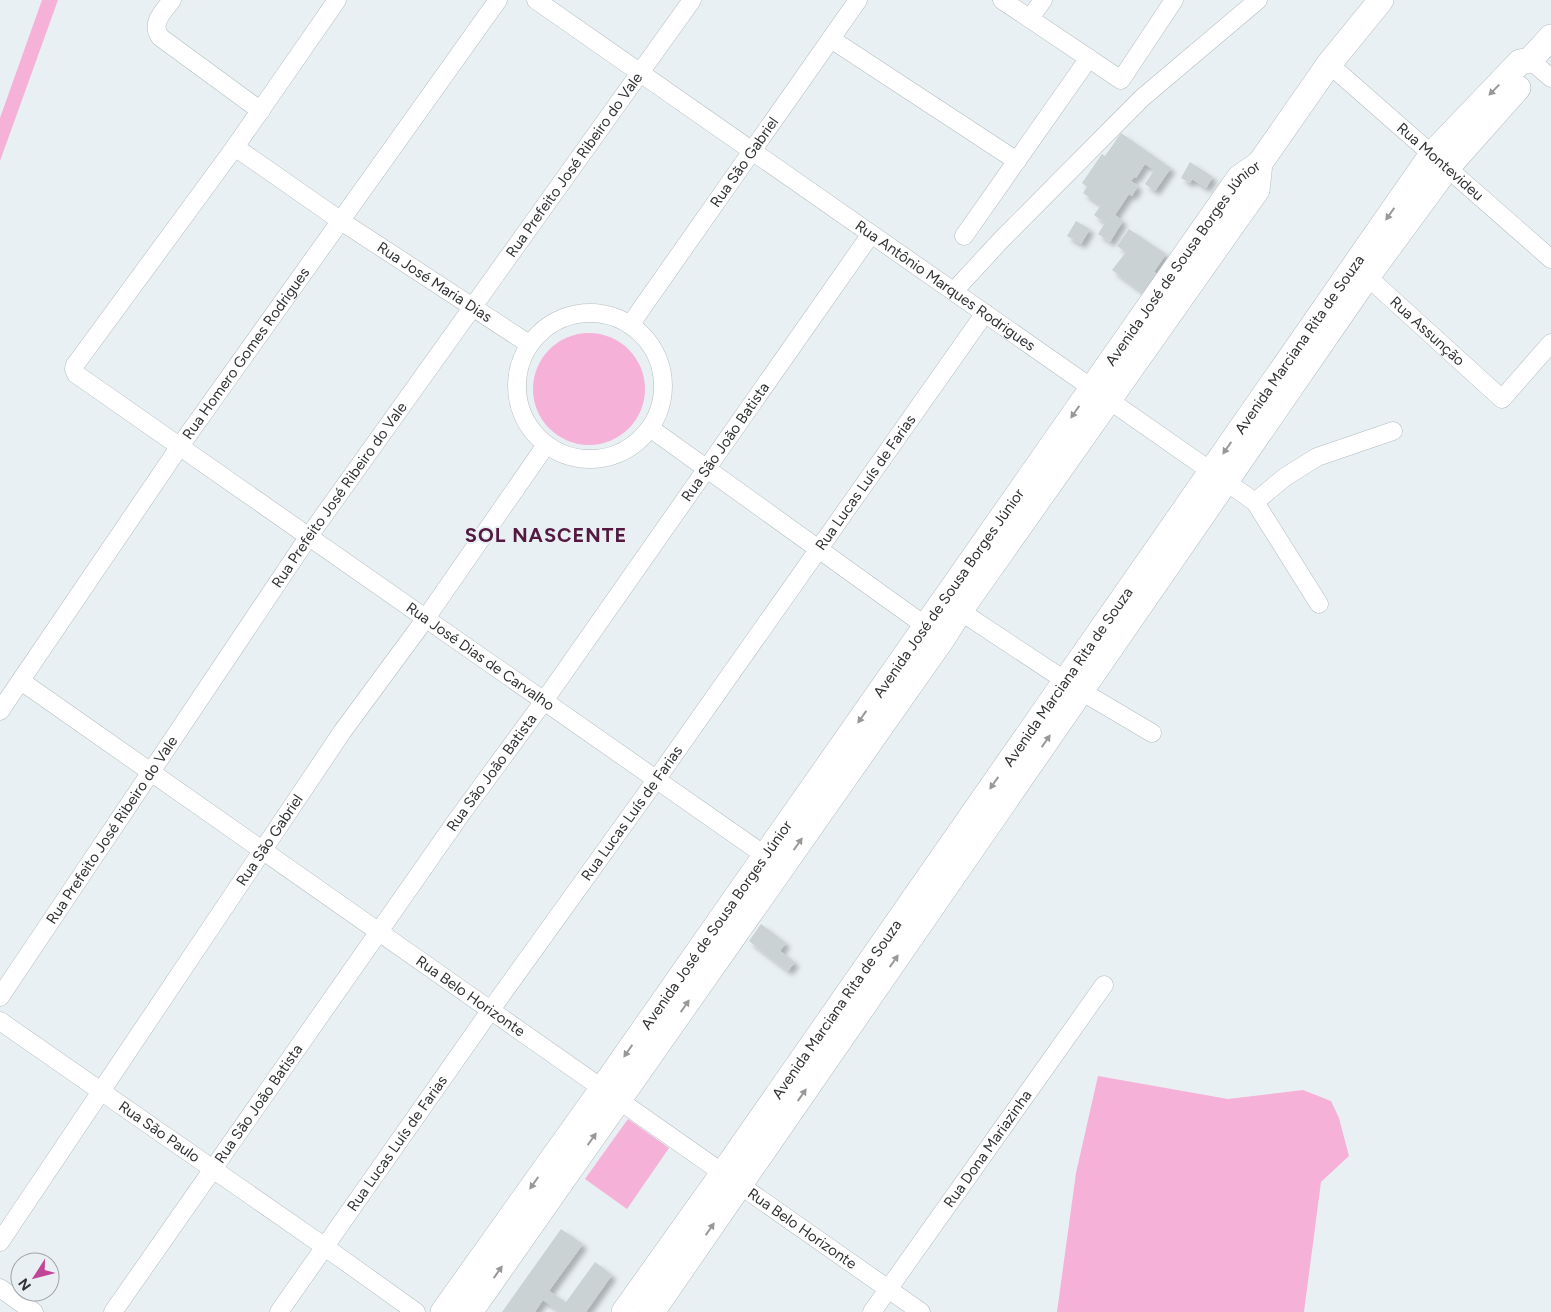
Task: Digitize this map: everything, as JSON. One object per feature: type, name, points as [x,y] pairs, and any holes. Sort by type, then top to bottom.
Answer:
[{"type":"street","points":[[172,0],[156,26],[156,32],[160,37],[261,111]]},
{"type":"street","name":"Rua José Dias de Carvalho","points":[[337,0],[261,111],[74,365],[76,374],[773,861]]},
{"type":"street","name":"Rua Homero Gomes Rodrigues","points":[[0,711],[180,446],[498,0]]},
{"type":"street","name":"Rua Antônio Marques Rodrigues","points":[[536,0],[1255,502],[1319,604]]},
{"type":"street","name":"Rua Prefeito José Ribeiro do Vale","points":[[0,997],[309,536],[692,0]]},
{"type":"street","name":"Rua São Gabriel","points":[[630,325],[858,0]]},
{"type":"street","points":[[1002,0],[1121,80],[1174,0]]},
{"type":"street","points":[[1030,18],[1043,0]]},
{"type":"street","points":[[954,291],[1002,239],[1142,98],[1258,0]]},
{"type":"street","points":[[1329,64],[1381,0]]},
{"type":"street","name":"Avenida Marciana Rita de Souza","points":[[624,1312],[677,1256],[1218,476],[1440,161],[1529,75],[1530,60],[1551,37]]},
{"type":"street","points":[[831,39],[1016,161]]},
{"type":"street","points":[[964,236],[1089,58]]},
{"type":"street","points":[[1530,60],[1551,78]]},
{"type":"street","name":"Rua Montevideu","points":[[1329,64],[1551,259]]},
{"type":"street","name":"Avenida José de Sousa Borges Júnior","points":[[470,1312],[610,1094],[1100,394],[1257,190],[1260,163],[1329,64]]},
{"type":"street","name":"Rua José Maria Dias","points":[[235,147],[341,221],[529,344]]},
{"type":"street","name":"Rua São João Batista","points":[[113,1312],[378,932],[544,701],[871,234]]},
{"type":"street","name":"Rua Assunção","points":[[1361,271],[1502,399],[1551,343]]},
{"type":"street","points":[[587,313],[610,315],[630,325],[647,341],[659,361],[662,376],[663,384],[660,407],[650,428],[634,445],[613,456],[590,460],[567,456],[546,445],[531,429],[520,409],[517,387],[520,365],[529,344],[545,328],[565,317],[587,313]]},
{"type":"street","name":"Rua Lucas Luís de Farias","points":[[279,1312],[985,313]]},
{"type":"street","name":"Avenida José de Sousa Borges Júnior","points":[[934,632],[960,611],[1100,394]]},
{"type":"street","points":[[650,428],[934,632]]},
{"type":"street","points":[[1255,502],[1285,477],[1317,457],[1393,431]]},
{"type":"street","name":"Rua São Gabriel","points":[[0,1242],[342,732],[426,618],[546,445]]},
{"type":"street","points":[[960,611],[1073,685],[1152,733]]},
{"type":"street","name":"Rua Belo Horizonte","points":[[21,681],[921,1312]]},
{"type":"street","name":"Rua Dona Mariazinha","points":[[872,1312],[1104,985]]},
{"type":"street","name":"Rua São Paulo","points":[[0,1021],[325,1246],[416,1312]]},
{"type":"street","name":"Avenida José de Sousa Borges Júnior","points":[[443,1312],[610,1094]]},
{"type":"street","name":"Avenida Marciana Rita de Souza","points":[[652,1312],[677,1256]]},
{"type":"street","points":[[0,1288],[34,1312]]},
{"type":"shaded area","points":[[42,0],[58,0],[0,161],[0,118]]},
{"type":"shaded area","points":[[589,333],[611,337],[629,349],[641,367],[645,389],[641,411],[629,429],[611,441],[589,445],[567,441],[549,429],[537,411],[533,389],[537,367],[549,349],[567,337]]},
{"type":"shaded area","points":[[1098,1076],[1228,1099],[1303,1090],[1331,1101],[1339,1118],[1349,1156],[1321,1182],[1304,1312],[1057,1312],[1076,1173]]},
{"type":"shaded area","points":[[628,1119],[669,1148],[627,1209],[585,1179]]},
{"type":"building","points":[[1121,133],[1171,168],[1155,191],[1145,184],[1154,170],[1145,164],[1136,178],[1134,177],[1131,181],[1138,186],[1132,196],[1129,194],[1115,215],[1123,221],[1110,242],[1098,234],[1105,223],[1094,215],[1101,205],[1083,193],[1087,187],[1082,183],[1102,154],[1105,156]]},
{"type":"building","points":[[1190,162],[1213,177],[1206,188],[1192,179],[1190,183],[1181,178]]},
{"type":"building","points":[[1076,221],[1090,229],[1081,244],[1067,236]]},
{"type":"building","points":[[1129,229],[1166,254],[1154,272],[1159,275],[1145,294],[1112,270],[1126,252],[1117,246]]},
{"type":"building","points":[[761,924],[786,943],[780,951],[795,962],[788,971],[749,941]]},
{"type":"building","points":[[561,1229],[583,1244],[549,1291],[566,1302],[595,1262],[612,1275],[586,1312],[556,1312],[557,1310],[543,1300],[535,1312],[502,1312]]},
{"type":"district","name":"SOL NASCENTE","points":[[546,535]]}]
